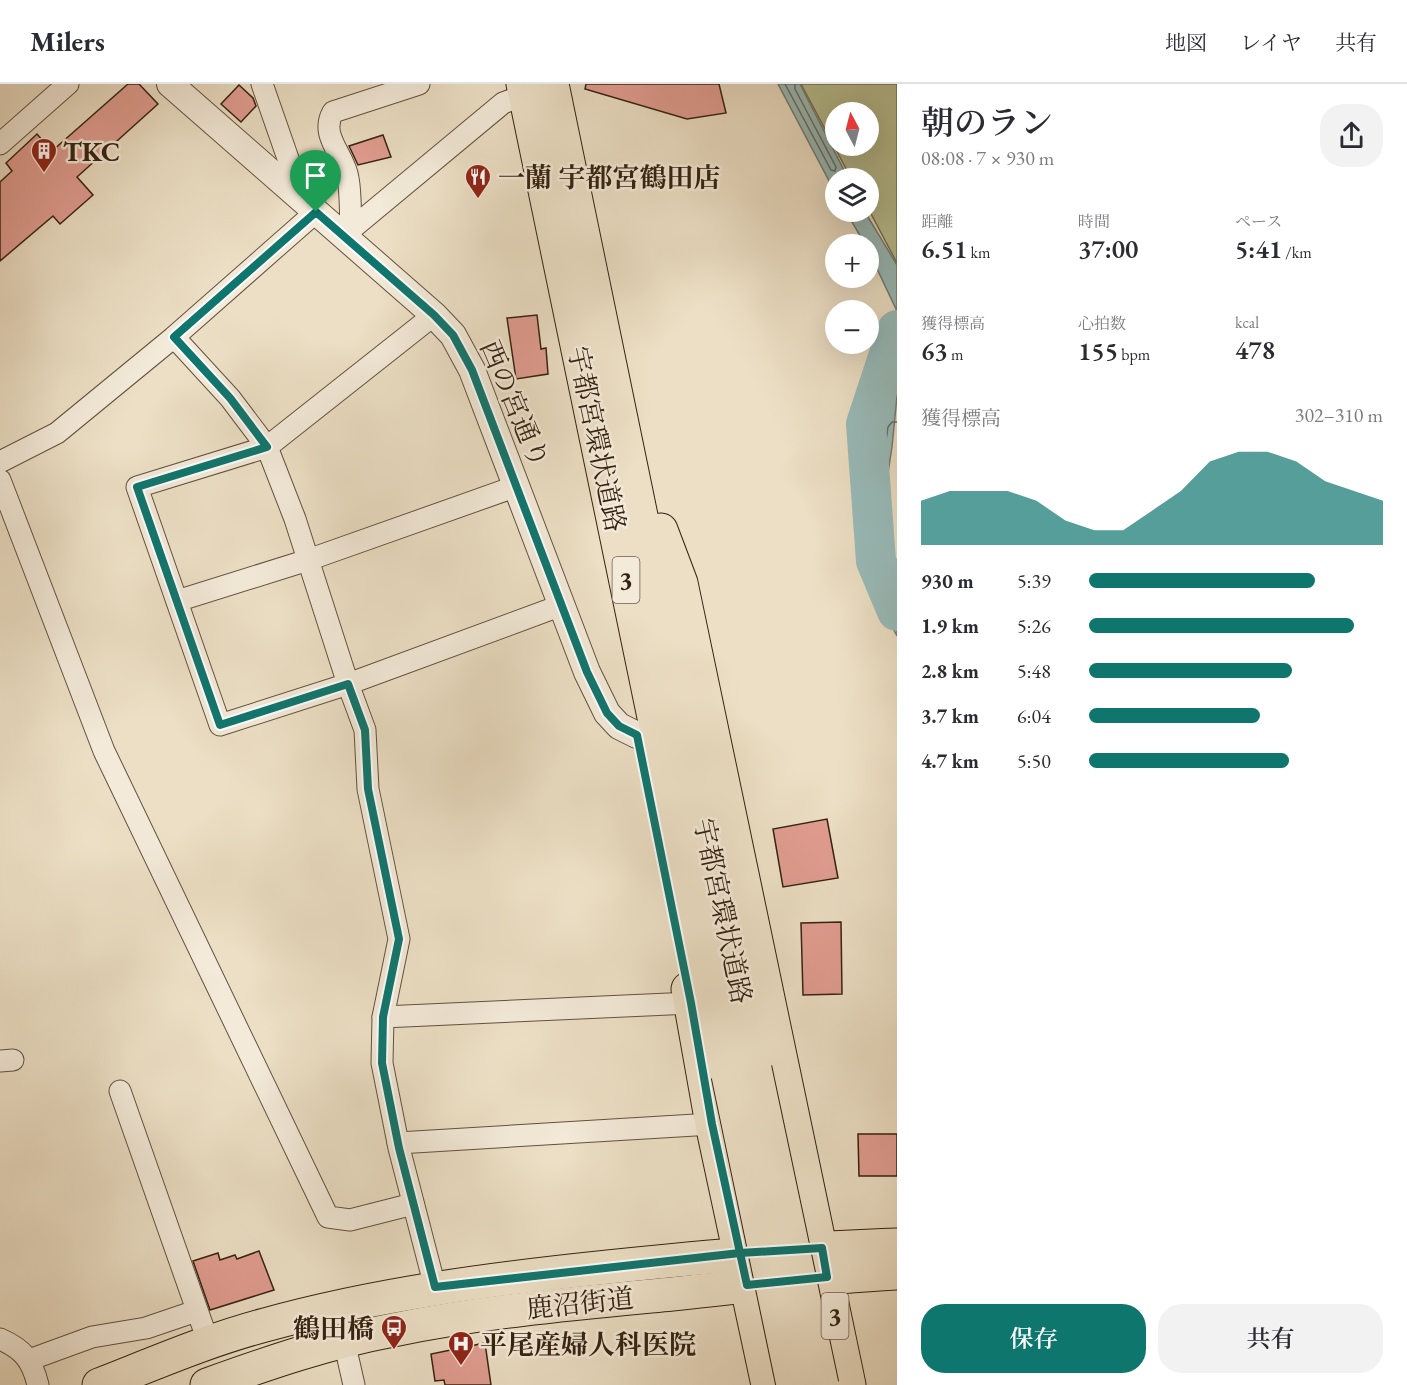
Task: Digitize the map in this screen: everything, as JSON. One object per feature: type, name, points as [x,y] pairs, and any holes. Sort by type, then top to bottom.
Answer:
[{"type":"main road","name":"宇都宮環状道路","points":[[538,87],[742,1072]]},
{"type":"main road","name":"3","points":[[608,425],[603,534],[637,735],[691,1003],[712,1124],[768,1385]]},
{"type":"main road","name":"3","points":[[608,425],[681,583],[849,1385]]},
{"type":"main road","name":"3","points":[[742,1072],[793,1385]]},
{"type":"main road","name":"3","points":[[742,1072],[822,1385]]},
{"type":"main road","name":"鹿沼街道","points":[[207,1385],[271,1361],[392,1330],[501,1311],[747,1285],[824,1262],[897,1245]]},
{"type":"main road","name":"鹿沼街道","points":[[99,1385],[263,1325],[372,1299],[435,1287],[516,1276],[740,1253],[824,1262]]},
{"type":"main road","points":[[824,1262],[897,1273]]},
{"type":"street","points":[[0,144],[68,84]]},
{"type":"street","name":"西の宮通り","points":[[170,84],[316,212],[347,232],[453,335],[472,370],[587,672],[607,713],[619,726],[637,735]]},
{"type":"street","points":[[262,84],[292,170],[293,191]]},
{"type":"street","points":[[347,232],[348,175],[328,130],[328,121],[333,112],[419,84]]},
{"type":"street","points":[[347,232],[503,103],[538,87]]},
{"type":"street","points":[[0,462],[57,433],[174,337],[316,212]]},
{"type":"street","points":[[434,315],[267,447],[137,487],[220,725],[348,684],[562,605]]},
{"type":"street","points":[[174,337],[230,398],[267,447],[365,730],[368,789],[399,939],[383,1017],[382,1063],[398,1143],[435,1287]]},
{"type":"street","points":[[0,480],[104,751],[328,1217],[350,1220],[413,1204]]},
{"type":"street","points":[[177,601],[308,560],[517,486]]},
{"type":"street","points":[[383,1017],[691,1003]]},
{"type":"street","points":[[120,1091],[209,1344]]},
{"type":"street","points":[[398,1143],[712,1124]]},
{"type":"street","points":[[29,1360],[92,1338],[146,1328],[196,1311]]},
{"type":"street","points":[[0,1339],[16,1346],[29,1360],[38,1385]]},
{"type":"street","points":[[344,1341],[354,1385]]},
{"type":"green space","points":[[801,84],[897,84],[897,263],[875,222],[879,222],[879,168],[846,168],[839,156],[879,156],[879,102],[825,102],[825,129]]},
{"type":"water","points":[[778,84],[800,84],[825,133],[825,156],[837,156],[843,168],[825,168],[825,173]]},
{"type":"water","points":[[852,222],[871,222],[878,234],[859,234]]},
{"type":"water","points":[[879,235],[897,265],[897,396],[880,524],[887,569],[897,592],[897,636],[873,592],[860,561],[857,530],[872,430],[894,348],[896,309],[879,273]]},
{"type":"building","name":"TKC","points":[[128,84],[139,84],[158,104],[77,177],[93,195],[60,224],[53,216],[0,261],[0,182],[12,171],[6,163],[37,134],[52,151]]},
{"type":"building","points":[[586,84],[719,84],[726,113],[687,119],[585,89]]},
{"type":"building","points":[[239,85],[253,98],[256,106],[241,122],[221,104]]},
{"type":"building","points":[[383,135],[391,157],[358,165],[349,146]]},
{"type":"building","points":[[537,315],[541,349],[546,348],[548,374],[516,379],[507,318]]},
{"type":"building","points":[[827,819],[838,878],[783,887],[773,829]]},
{"type":"building","points":[[841,922],[842,994],[803,995],[801,923]]},
{"type":"building","points":[[858,1134],[897,1134],[897,1176],[859,1176]]},
{"type":"building","points":[[259,1251],[274,1290],[210,1310],[193,1261],[218,1253],[220,1260],[235,1255],[237,1259]]},
{"type":"building","name":"平尾産婦人科医院","points":[[485,1343],[491,1385],[445,1385],[444,1380],[435,1381],[431,1354]]},
{"type":"waterway","points":[[897,330],[866,424],[876,561],[897,611]]},
{"type":"place","name":"TKC","points":[[44,174]]},
{"type":"place","name":"一蘭 宇都宮鶴田店","points":[[478,200]]},
{"type":"place","name":"鶴田橋","points":[[394,1351]]},
{"type":"place","name":"平尾産婦人科医院","points":[[461,1367]]},
{"type":"route","points":[[316,212],[174,337],[230,398],[267,447],[137,487],[220,725],[348,684],[365,730],[368,789],[399,939],[383,1017],[382,1063],[399,1148],[435,1287],[740,1253],[822,1248],[827,1277],[747,1285],[740,1253],[722,1167],[712,1124],[691,1003],[637,735],[619,726],[607,713],[597,694],[472,370],[453,335],[434,315],[316,212]]}]
